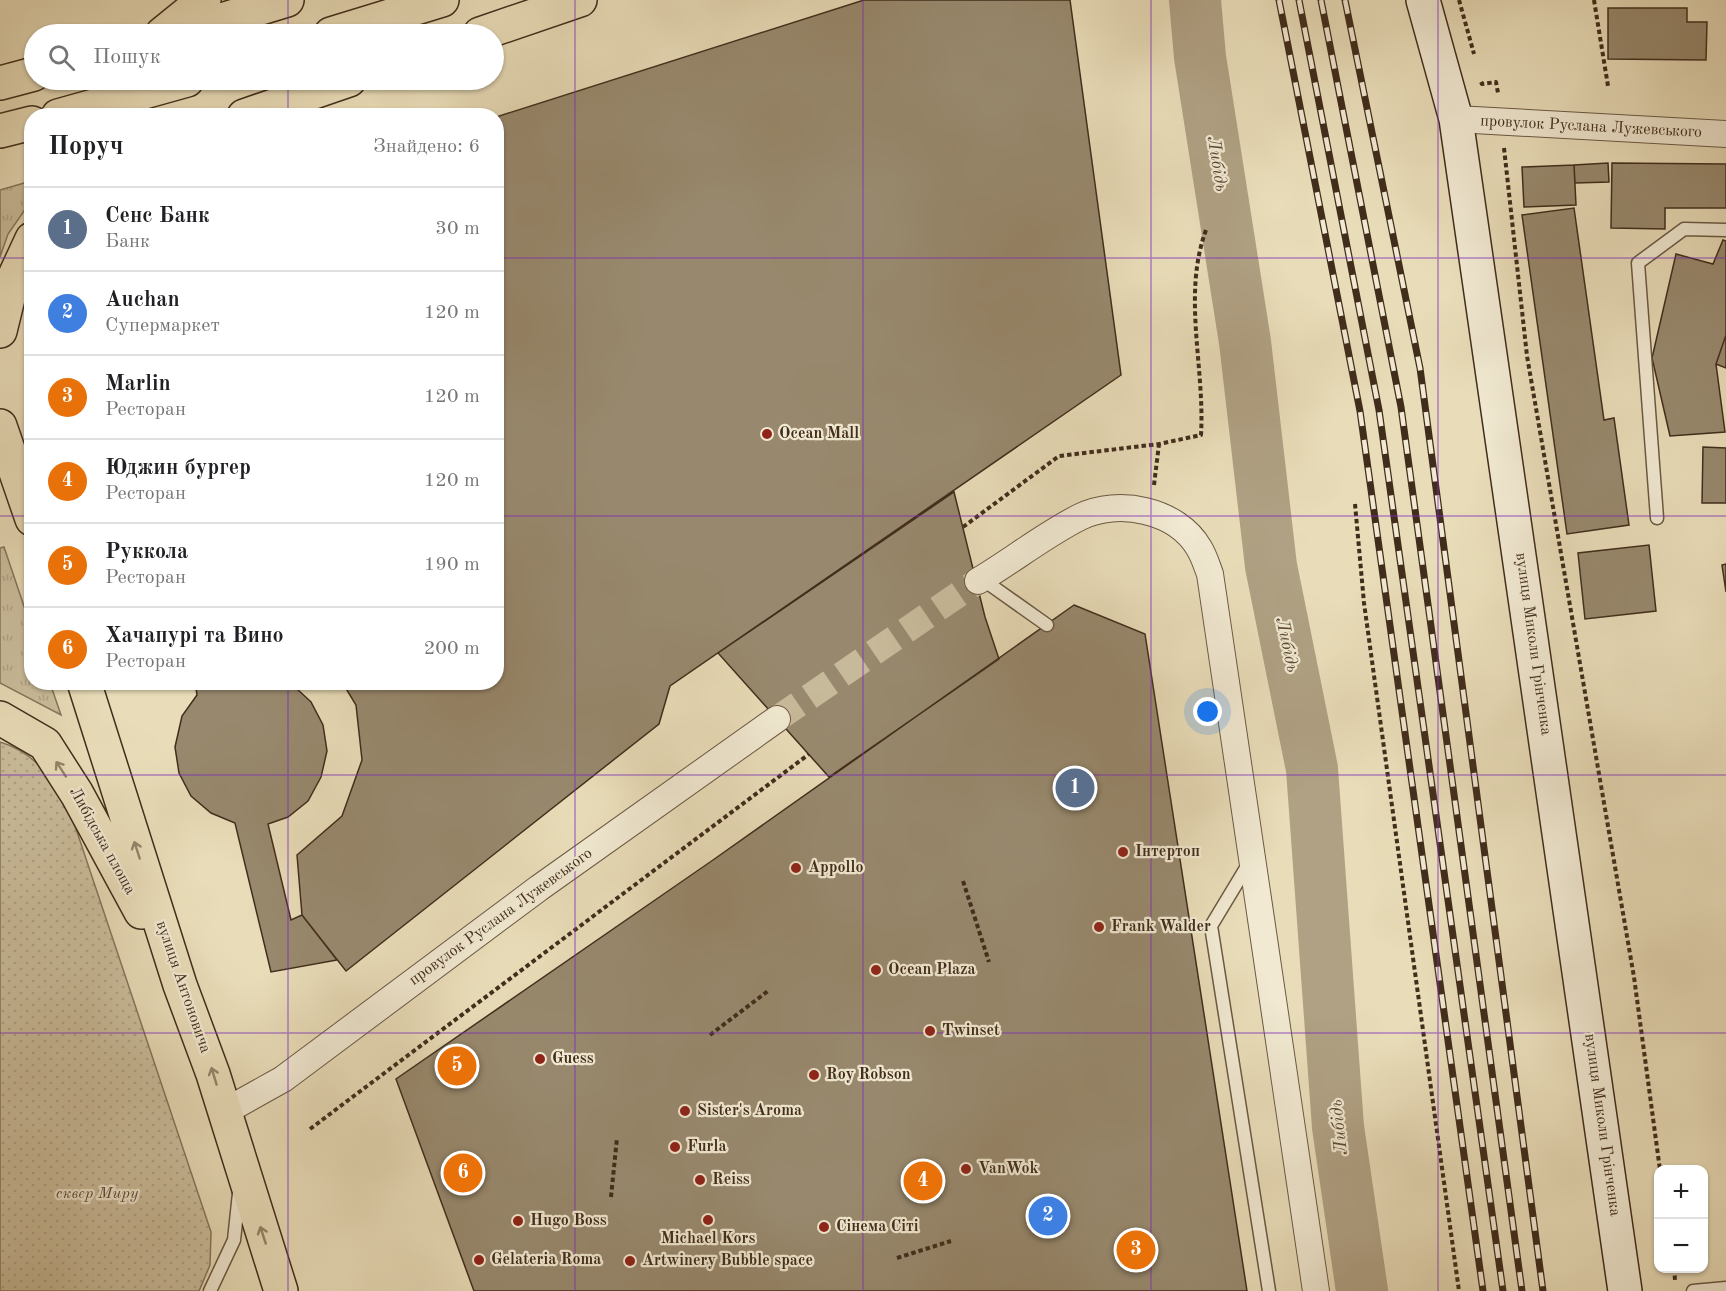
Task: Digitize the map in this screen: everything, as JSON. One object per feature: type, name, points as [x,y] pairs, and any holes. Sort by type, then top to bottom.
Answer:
[{"type":"main road","points":[[174,24],[204,0]]},
{"type":"main road","points":[[209,24],[287,0]]},
{"type":"main road","points":[[364,24],[442,0]]},
{"type":"main road","points":[[504,26],[580,0]]},
{"type":"main road","name":"вулиця Миколи Грінченка","points":[[1423,0],[1456,119],[1626,1291]]},
{"type":"main road","points":[[0,83],[24,77]]},
{"type":"main road","points":[[86,108],[150,90]]},
{"type":"main road","points":[[267,108],[320,90]]},
{"type":"main road","points":[[0,131],[24,125]]},
{"type":"main road","points":[[0,331],[12,282],[24,256]]},
{"type":"main road","points":[[0,426],[24,496]]},
{"type":"main road","name":"вулиця Антоновича","points":[[87,690],[180,985],[213,1074],[242,1173],[281,1291]]},
{"type":"main road","name":"Либідська площа","points":[[0,718],[45,744],[78,794],[180,985]]},
{"type":"street","name":"провулок Руслана Лужевського","points":[[1456,119],[1726,134]]},
{"type":"street","points":[[980,580],[1080,517],[1111,508],[1150,512],[1176,523],[1199,547],[1210,574],[1316,1291]]},
{"type":"street","name":"провулок Руслана Лужевського","points":[[224,1112],[283,1079],[538,888],[777,719]]},
{"type":"lane","points":[[1657,518],[1638,262],[1684,229],[1726,230]]},
{"type":"lane","points":[[980,580],[1047,625]]},
{"type":"lane","points":[[1252,859],[1211,926],[1269,1291]]},
{"type":"lane","points":[[210,1291],[234,1240],[242,1173]]},
{"type":"lane","points":[[1693,1291],[1726,1288]]},
{"type":"path","points":[[1459,0],[1476,63]]},
{"type":"path","points":[[1594,0],[1608,86]]},
{"type":"path","points":[[1479,74],[1482,84],[1496,82]]},
{"type":"path","points":[[1506,163],[1527,356],[1634,976],[1659,1165]]},
{"type":"path","points":[[963,527],[1059,456],[1159,444],[1202,435],[1203,403],[1194,293],[1200,244],[1206,230]]},
{"type":"path","points":[[1355,504],[1364,603],[1459,1291]]},
{"type":"path","points":[[310,1129],[808,754]]},
{"type":"path","points":[[963,881],[989,962]]},
{"type":"path","points":[[710,1035],[768,992]]},
{"type":"path","points":[[611,1197],[617,1138]]},
{"type":"path","points":[[897,1258],[951,1241]]},
{"type":"green space","points":[[24,183],[24,211],[8,234],[0,257],[0,190]]},
{"type":"green space","points":[[4,547],[24,606],[24,690],[52,690],[61,715],[0,683],[0,548]]},
{"type":"green space","name":"сквер Миру","points":[[0,742],[22,752],[40,766],[68,805],[211,1232],[210,1265],[199,1291],[0,1291]]},
{"type":"building","name":"Ocean Mall","points":[[864,0],[1070,0],[1121,375],[670,686],[659,724],[346,971],[302,915],[297,855],[342,816],[362,760],[356,705],[347,690],[504,690],[504,114]]},
{"type":"building","points":[[1608,8],[1687,8],[1687,22],[1707,22],[1706,60],[1608,59]]},
{"type":"building","points":[[1608,163],[1609,182],[1575,183],[1574,165]]},
{"type":"building","points":[[1612,163],[1726,164],[1726,208],[1665,208],[1665,229],[1611,228]]},
{"type":"building","points":[[1574,165],[1576,205],[1524,207],[1522,167]]},
{"type":"building","points":[[1574,208],[1604,420],[1614,418],[1629,525],[1567,534],[1522,215]]},
{"type":"building","points":[[1723,240],[1726,241],[1726,335],[1716,364],[1725,432],[1670,436],[1652,358],[1676,254],[1713,264]]},
{"type":"building","points":[[1726,335],[1726,368],[1716,364]]},
{"type":"building","points":[[1703,447],[1726,448],[1726,503],[1702,503]]},
{"type":"building","points":[[954,492],[985,617],[999,659],[829,777],[718,653]]},
{"type":"building","points":[[1649,545],[1656,611],[1585,619],[1578,553]]},
{"type":"building","points":[[1726,564],[1726,592],[1722,565]]},
{"type":"building","name":"Ocean Plaza","points":[[1074,605],[1145,634],[1247,1291],[474,1291],[396,1079],[713,860]]},
{"type":"building","points":[[196,690],[298,690],[311,702],[323,725],[327,751],[321,777],[308,801],[288,817],[268,824],[291,920],[302,915],[337,960],[271,972],[235,823],[211,813],[191,796],[179,773],[175,747],[182,716],[197,695]]},
{"type":"waterway","name":"Либідь","points":[[1195,0],[1200,57],[1245,342],[1271,566],[1312,769],[1338,1127],[1362,1291]]},
{"type":"tunnel","points":[[777,719],[978,581]]},
{"type":"railway","points":[[1279,0],[1360,411],[1483,1291]]},
{"type":"railway","points":[[1299,0],[1379,410],[1503,1291]]},
{"type":"railway","points":[[1321,0],[1401,407],[1522,1291]]},
{"type":"railway","points":[[1345,0],[1420,368],[1543,1291]]},
{"type":"place","name":"Ocean Mall","points":[[767,434]]},
{"type":"place","name":"Сенс Банк","points":[[1075,788]]},
{"type":"place","name":"Інтертоп","points":[[1123,852]]},
{"type":"place","name":"Appollo","points":[[796,868]]},
{"type":"place","name":"Frank Walder","points":[[1099,927]]},
{"type":"place","name":"Ocean Plaza","points":[[876,970]]},
{"type":"place","name":"Twinset","points":[[930,1031]]},
{"type":"place","name":"Guess","points":[[540,1059]]},
{"type":"place","name":"Руккола","points":[[457,1066]]},
{"type":"place","name":"Roy Robson","points":[[814,1075]]},
{"type":"place","name":"Sister's Aroma","points":[[685,1111]]},
{"type":"place","name":"Furla","points":[[675,1147]]},
{"type":"place","name":"VanWok","points":[[966,1169]]},
{"type":"place","name":"Хачапурі та Вино","points":[[463,1173]]},
{"type":"place","name":"Reiss","points":[[700,1180]]},
{"type":"place","name":"Юджин бургер","points":[[923,1181]]},
{"type":"place","name":"Auchan","points":[[1048,1216]]},
{"type":"place","name":"Michael Kors","points":[[708,1220]]},
{"type":"place","name":"Hugo Boss","points":[[518,1221]]},
{"type":"place","name":"Сінема Сіті","points":[[824,1227]]},
{"type":"place","name":"Marlin","points":[[1136,1250]]},
{"type":"place","name":"Gelateria Roma","points":[[479,1260]]},
{"type":"place","name":"Artwinery Bubble space","points":[[630,1261]]}]
